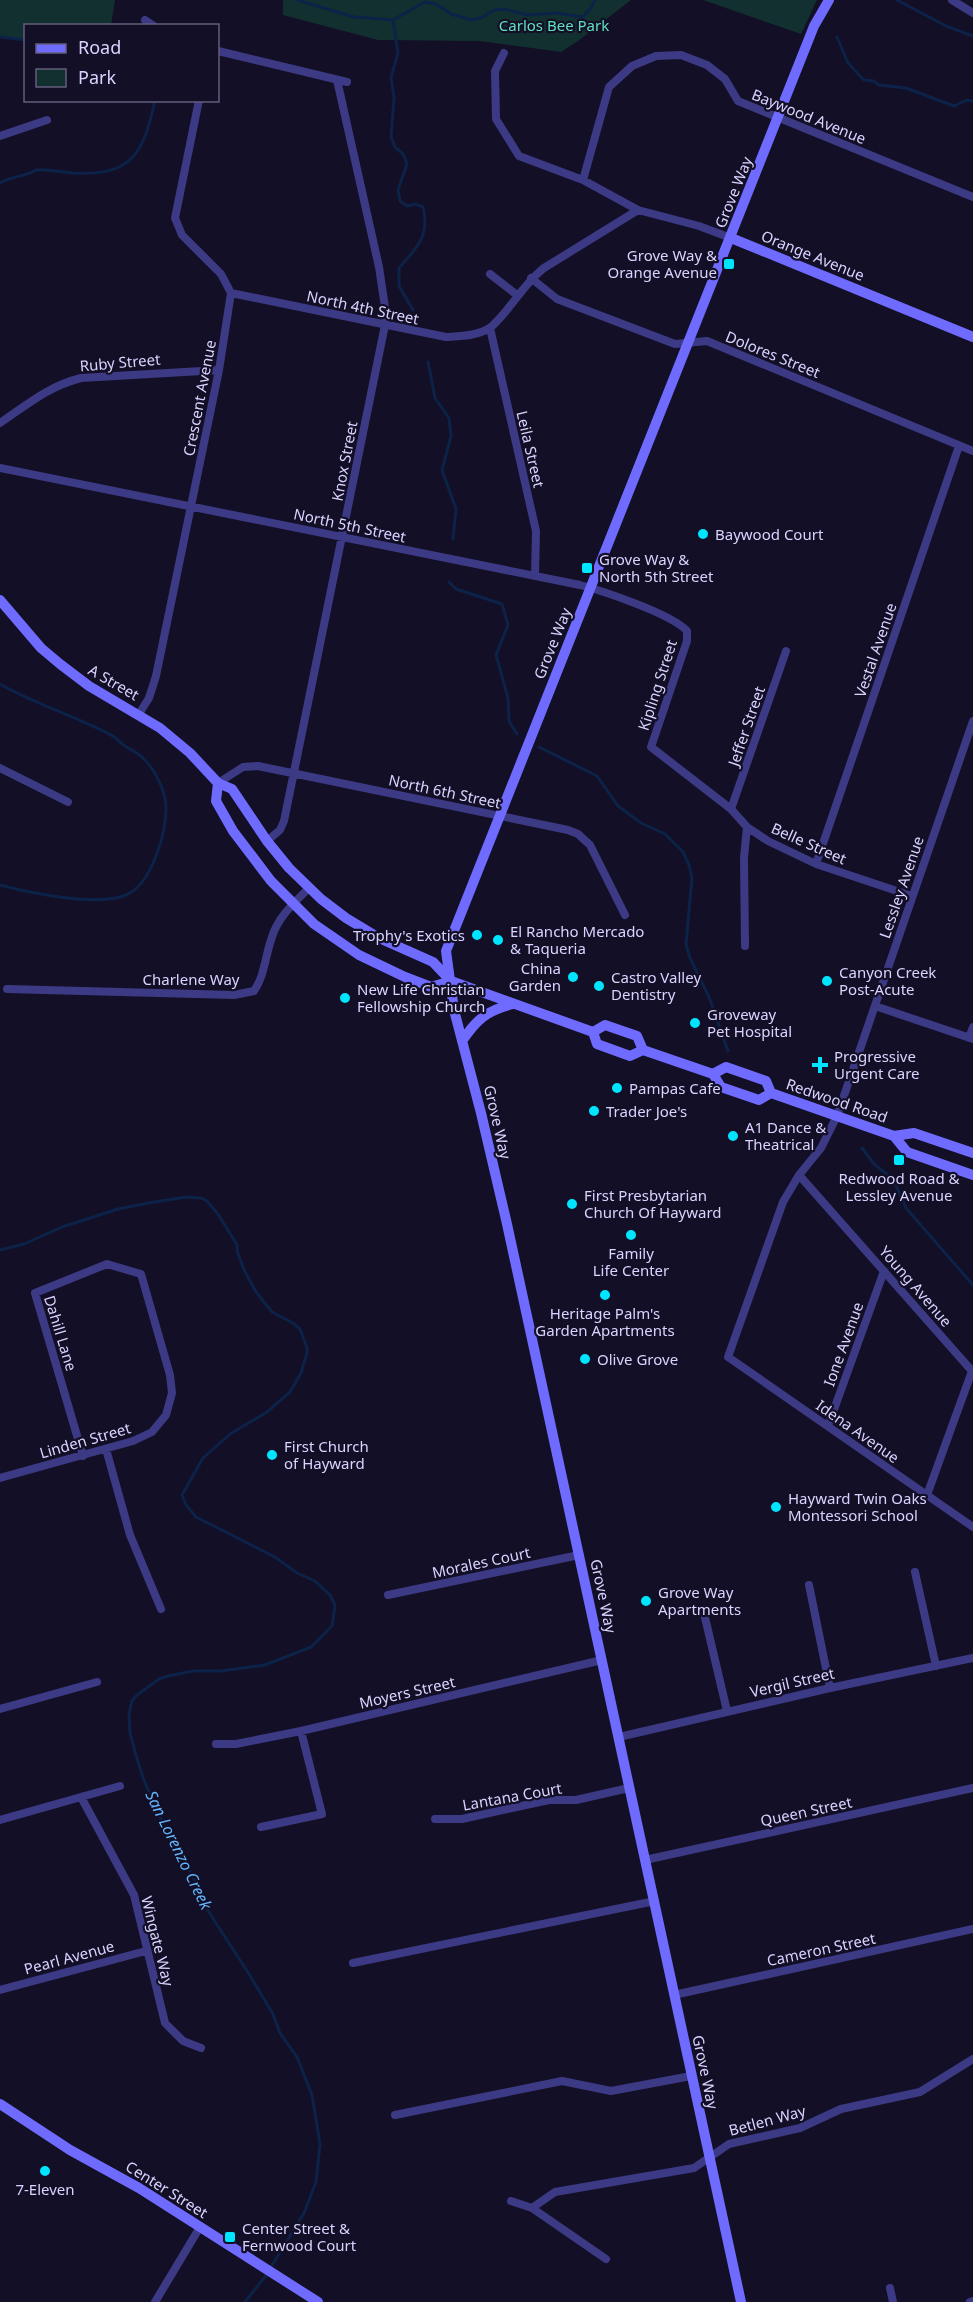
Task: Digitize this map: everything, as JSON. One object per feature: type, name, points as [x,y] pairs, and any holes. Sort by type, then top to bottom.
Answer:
[{"type":"main road","name":"Grove Way","points":[[741,2302],[507,1224],[454,1010],[446,951],[814,27],[829,0]]},
{"type":"main road","name":"Orange Avenue","points":[[730,238],[973,337]]},
{"type":"main road","name":"A Street","points":[[0,600],[36,643],[60,664],[89,686],[140,714],[173,738],[218,783],[232,789],[267,841],[309,888]]},
{"type":"main road","points":[[218,783],[216,801],[233,831],[260,868],[292,905]]},
{"type":"main road","name":"Redwood Road","points":[[309,888],[360,928],[387,943],[433,962],[451,981],[592,1032],[597,1044],[630,1056],[643,1050],[713,1074],[721,1087],[759,1100],[771,1093]]},
{"type":"main road","name":"Redwood Road","points":[[292,905],[332,938],[383,967],[430,987],[451,981]]},
{"type":"main road","points":[[462,1041],[475,1022],[486,1013],[514,1004]]},
{"type":"main road","name":"Redwood Road","points":[[592,1032],[605,1025],[637,1036],[643,1050]]},
{"type":"main road","name":"Redwood Road","points":[[713,1074],[726,1067],[766,1081],[771,1093],[894,1136],[914,1133],[973,1154]]},
{"type":"main road","name":"Redwood Road","points":[[894,1136],[907,1152],[973,1175]]},
{"type":"main road","name":"Center Street","points":[[0,2104],[70,2150],[140,2188],[317,2302]]},
{"type":"street","points":[[952,0],[973,13]]},
{"type":"street","points":[[144,20],[151,24]]},
{"type":"street","points":[[219,51],[347,82]]},
{"type":"street","name":"Orange Avenue","points":[[504,53],[495,71],[496,119],[519,156],[582,180],[638,210],[699,226],[730,238]]},
{"type":"street","name":"Baywood Avenue","points":[[582,180],[609,87],[632,66],[656,56],[681,55],[707,64],[725,79],[738,101],[973,197]]},
{"type":"street","name":"Knox Street","points":[[267,841],[280,830],[284,821],[385,325],[386,314],[379,267],[337,80]]},
{"type":"street","points":[[199,102],[175,218],[182,235],[221,274],[231,293]]},
{"type":"street","points":[[0,136],[47,120]]},
{"type":"street","points":[[490,328],[531,278],[638,210]]},
{"type":"street","points":[[490,274],[517,295]]},
{"type":"street","name":"Dolores Street","points":[[531,278],[557,299],[675,344],[707,341],[973,451]]},
{"type":"street","name":"North 4th Street","points":[[231,293],[446,337],[467,336],[490,328]]},
{"type":"street","name":"Crescent Avenue","points":[[140,714],[149,698],[156,676],[219,370],[231,293]]},
{"type":"street","name":"Leila Street","points":[[490,328],[537,531],[535,576]]},
{"type":"street","name":"Ruby Street","points":[[0,423],[62,382],[81,378],[219,370]]},
{"type":"street","name":"Vestal Avenue","points":[[816,864],[959,446]]},
{"type":"street","name":"North 5th Street","points":[[0,468],[591,588],[675,620],[687,631]]},
{"type":"street","name":"Kipling Street","points":[[651,747],[685,647],[687,631]]},
{"type":"street","name":"Jeffer Street","points":[[731,809],[786,651]]},
{"type":"street","name":"Lessley Avenue","points":[[728,1358],[783,1202],[799,1175],[821,1148],[837,1116],[973,721]]},
{"type":"street","name":"Belle Street","points":[[651,747],[731,809],[747,827],[768,841],[816,864],[912,896]]},
{"type":"street","name":"North 6th Street","points":[[218,783],[233,772],[250,765],[568,830],[585,838],[625,915]]},
{"type":"street","points":[[0,768],[68,802]]},
{"type":"street","points":[[746,946],[744,858],[747,827]]},
{"type":"street","name":"Charlene Way","points":[[7,989],[234,995],[254,991],[261,981],[272,936],[283,915],[309,888]]},
{"type":"street","points":[[875,1006],[971,1039],[973,1027]]},
{"type":"street","name":"Young Avenue","points":[[799,1175],[972,1371],[927,1495]]},
{"type":"street","name":"Dahill Lane","points":[[83,1456],[35,1293],[107,1264],[141,1274]]},
{"type":"street","name":"Ione Avenue","points":[[828,1426],[884,1271]]},
{"type":"street","name":"Linden Street","points":[[0,1478],[133,1441],[152,1432],[166,1415],[172,1394],[170,1375],[141,1274]]},
{"type":"street","name":"Idena Avenue","points":[[728,1358],[973,1527]]},
{"type":"street","points":[[106,1449],[130,1535],[161,1609]]},
{"type":"street","name":"Morales Court","points":[[388,1595],[579,1555]]},
{"type":"street","points":[[915,1572],[936,1666]]},
{"type":"street","points":[[809,1585],[830,1688]]},
{"type":"street","points":[[703,1609],[727,1711]]},
{"type":"street","name":"Vergil Street","points":[[619,1737],[830,1688],[973,1658]]},
{"type":"street","name":"Moyers Street","points":[[216,1744],[236,1744],[301,1731],[602,1660]]},
{"type":"street","points":[[0,1709],[98,1682]]},
{"type":"street","points":[[261,1827],[322,1814],[301,1731]]},
{"type":"street","points":[[0,1820],[120,1786]]},
{"type":"street","name":"Lantana Court","points":[[435,1819],[462,1819],[549,1800],[576,1800],[629,1788]]},
{"type":"street","name":"Queen Street","points":[[645,1860],[973,1788]]},
{"type":"street","name":"Wingate Way","points":[[81,1797],[134,1895],[165,2023],[183,2042],[201,2048]]},
{"type":"street","points":[[353,1963],[655,1901]]},
{"type":"street","name":"Cameron Street","points":[[674,1995],[973,1929]]},
{"type":"street","name":"Pearl Avenue","points":[[0,1990],[146,1951]]},
{"type":"street","name":"Betlen Way","points":[[532,2208],[555,2192],[694,2168],[727,2144],[800,2128],[841,2109],[920,2092],[973,2059]]},
{"type":"street","points":[[395,2115],[562,2081],[611,2091],[691,2076]]},
{"type":"street","points":[[511,2201],[532,2208],[606,2259]]},
{"type":"street","points":[[155,2302],[200,2227]]},
{"type":"street","points":[[890,2288],[893,2302]]},
{"type":"green space","points":[[0,0],[115,0],[111,24],[24,24],[24,40],[0,37]]},
{"type":"green space","name":"Carlos Bee Park","points":[[283,0],[631,0],[561,52],[480,41],[378,40],[283,15]]},
{"type":"green space","points":[[703,0],[817,0],[801,34]]},
{"type":"waterway","points":[[297,0],[354,17],[393,20]]},
{"type":"waterway","points":[[393,20],[425,2],[436,4],[451,14],[472,20],[481,18],[494,10],[504,9],[528,15],[556,13],[583,17],[595,0]]},
{"type":"waterway","points":[[897,0],[946,26],[973,36]]},
{"type":"waterway","points":[[393,20],[398,53],[391,77],[394,98],[391,137],[407,164],[398,190],[400,201],[407,206],[415,204],[423,207],[425,217],[425,226],[420,241],[399,268],[399,286],[413,310]]},
{"type":"waterway","name":"San Lorenzo Creek","points":[[0,37],[24,40]]},
{"type":"waterway","points":[[837,37],[848,63],[864,80],[874,81],[879,85],[906,88],[954,106],[967,100],[973,101]]},
{"type":"waterway","name":"San Lorenzo Creek","points":[[0,183],[36,170],[93,173],[109,171],[122,166],[139,148],[154,102]]},
{"type":"waterway","points":[[428,362],[435,398],[449,418],[451,436],[442,470],[456,509],[453,539]]},
{"type":"waterway","points":[[449,582],[456,589],[502,604],[508,625],[496,655],[508,698],[509,721],[517,734]]},
{"type":"waterway","name":"San Lorenzo Creek","points":[[0,684],[113,736],[140,755],[159,781],[166,808],[156,857],[143,880],[126,895],[98,900],[81,899],[45,895],[0,885]]},
{"type":"waterway","points":[[539,747],[597,776],[618,806],[641,823],[665,834],[683,852],[692,878],[686,944],[690,958],[709,997],[728,1051]]},
{"type":"waterway","points":[[862,1148],[874,1164],[893,1179],[906,1208],[973,1285]]},
{"type":"waterway","name":"San Lorenzo Creek","points":[[0,1250],[24,1244],[62,1227],[118,1209],[187,1197],[200,1198],[206,1200],[218,1214],[237,1245],[244,1270],[256,1292],[272,1312],[300,1329],[307,1348],[301,1373],[290,1392],[267,1412],[230,1434],[203,1458],[182,1495],[186,1505],[196,1517],[275,1557],[297,1573],[315,1581],[330,1595],[335,1605],[332,1626],[311,1647],[265,1665],[221,1671],[193,1671],[159,1679],[137,1695],[132,1701],[129,1714],[130,1733],[143,1778],[165,1828],[197,1884],[205,1906],[249,1974],[273,2014],[280,2033],[297,2057],[312,2095],[320,2144],[316,2182],[304,2213],[271,2267]]},
{"type":"waterway","name":"San Lorenzo Creek","points":[[245,2302],[268,2273]]},
{"type":"place","name":"Grove Way & Orange Avenue","points":[[729,264]]},
{"type":"place","name":"Baywood Court","points":[[703,534]]},
{"type":"place","name":"Grove Way & North 5th Street","points":[[587,568]]},
{"type":"place","name":"Trophy's Exotics","points":[[477,935]]},
{"type":"place","name":"El Rancho Mercado & Taqueria","points":[[498,940]]},
{"type":"place","name":"China Garden","points":[[573,977]]},
{"type":"place","name":"Canyon Creek Post-Acute","points":[[827,981]]},
{"type":"place","name":"Castro Valley Dentistry","points":[[599,986]]},
{"type":"place","name":"New Life Christian Fellowship Church","points":[[345,998]]},
{"type":"place","name":"Groveway Pet Hospital","points":[[695,1023]]},
{"type":"place","name":"Progressive Urgent Care","points":[[820,1065]]},
{"type":"place","name":"Pampas Cafe","points":[[617,1088]]},
{"type":"place","name":"Trader Joe's","points":[[594,1111]]},
{"type":"place","name":"A1 Dance & Theatrical","points":[[733,1136]]},
{"type":"place","name":"Redwood Road & Lessley Avenue","points":[[899,1160]]},
{"type":"place","name":"First Presbytarian Church Of Hayward","points":[[572,1204]]},
{"type":"place","name":"Family Life Center","points":[[631,1235]]},
{"type":"place","name":"Heritage Palm's Garden Apartments","points":[[605,1295]]},
{"type":"place","name":"Olive Grove","points":[[585,1359]]},
{"type":"place","name":"First Church of Hayward","points":[[272,1455]]},
{"type":"place","name":"Hayward Twin Oaks Montessori School","points":[[776,1507]]},
{"type":"place","name":"Grove Way Apartments","points":[[646,1601]]},
{"type":"place","name":"7-Eleven","points":[[45,2171]]},
{"type":"place","name":"Center Street & Fernwood Court","points":[[230,2237]]}]
